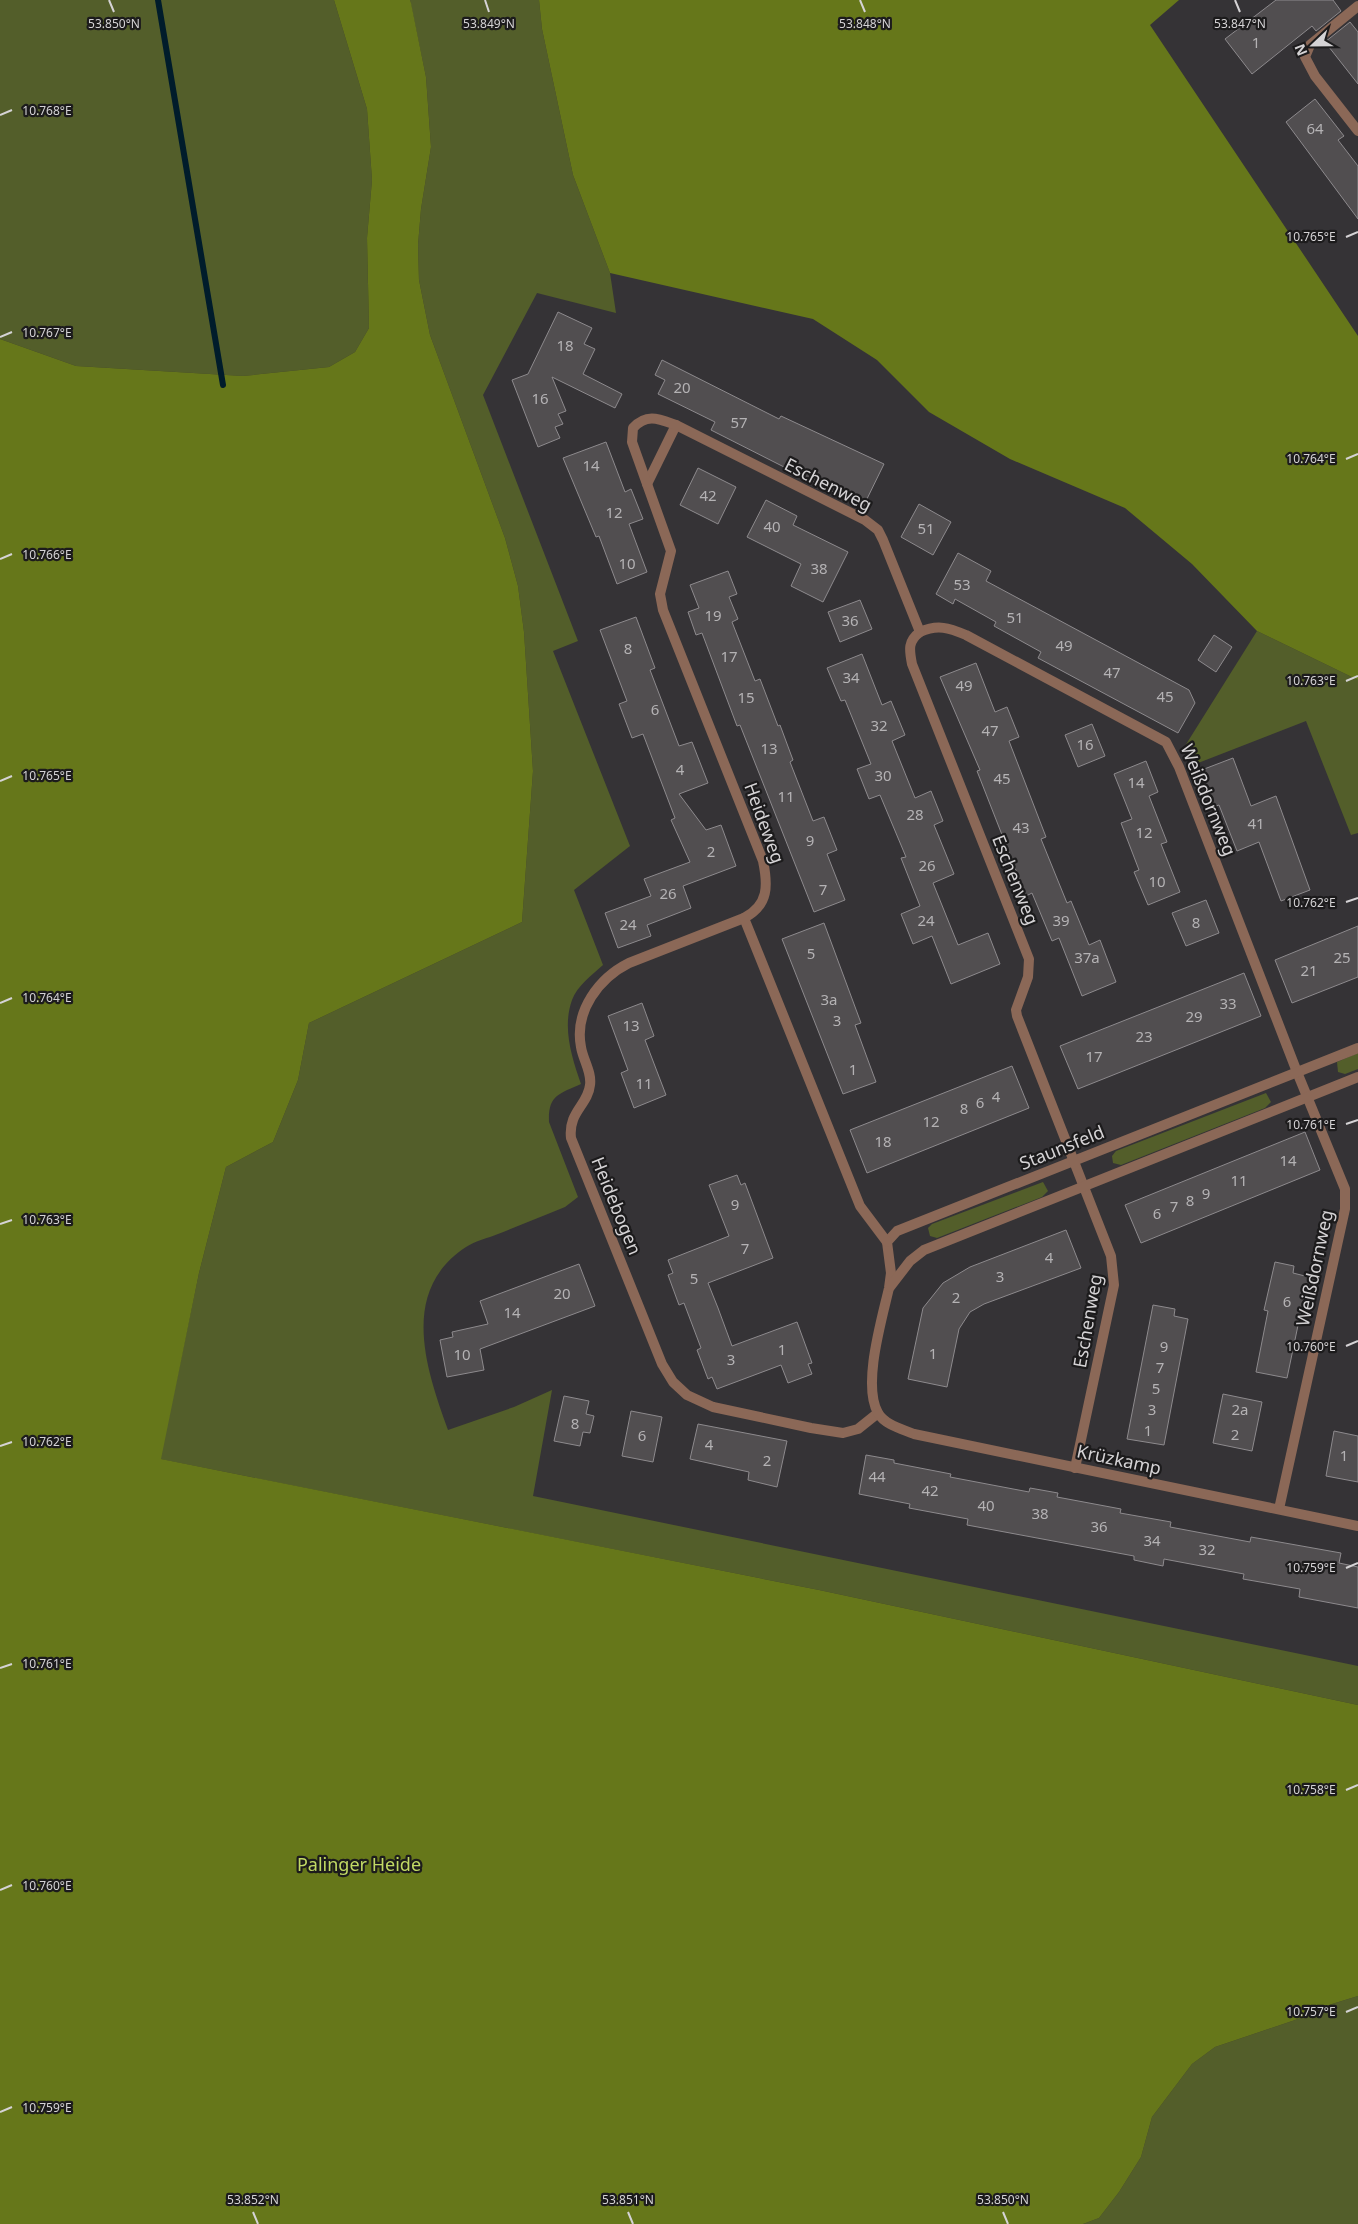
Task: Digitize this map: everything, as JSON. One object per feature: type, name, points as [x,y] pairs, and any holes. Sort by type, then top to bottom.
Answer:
[{"type":"street","points":[[1358,6],[1310,45],[1305,57],[1307,64],[1358,131]]},
{"type":"street","name":"Heideweg","points":[[676,426],[655,418],[645,418],[633,428],[631,433],[633,450],[671,551],[660,594],[663,610],[763,860],[767,880],[764,897],[756,912],[744,918]]},
{"type":"street","points":[[647,484],[676,426]]},
{"type":"street","name":"Eschenweg","points":[[676,426],[865,520],[878,530],[920,632],[911,639],[909,649],[912,664],[1029,960],[1028,977],[1016,1012],[1111,1256],[1114,1285],[1075,1468]]},
{"type":"street","name":"Weißdornweg","points":[[920,632],[937,626],[948,627],[966,635],[1166,742],[1182,776],[1297,1072]]},
{"type":"street","points":[[744,918],[860,1206],[887,1242],[891,1273],[890,1288],[872,1378],[872,1399],[878,1413]]},
{"type":"street","name":"Heidebogen","points":[[744,918],[629,963],[605,979],[589,1000],[580,1020],[581,1046],[591,1084],[589,1092],[572,1120],[571,1138],[662,1364],[673,1382],[687,1395],[713,1407],[843,1433],[858,1429],[878,1413]]},
{"type":"street","name":"Staunsfeld","points":[[887,1242],[901,1229],[1358,1048]]},
{"type":"street","points":[[1297,1072],[1307,1097]]},
{"type":"street","points":[[890,1288],[910,1261],[924,1250],[1358,1076]]},
{"type":"street","name":"Weißdornweg","points":[[1280,1509],[1347,1198],[1346,1189],[1307,1097]]},
{"type":"street","name":"Krüzkamp","points":[[878,1413],[896,1427],[914,1434],[1358,1526]]},
{"type":"green space","points":[[0,0],[334,0],[367,109],[372,180],[367,238],[369,328],[355,352],[329,367],[243,376],[76,366],[0,339]]},
{"type":"green space","name":"Palinger Heide","points":[[334,0],[410,0],[411,3],[426,77],[431,147],[421,209],[418,245],[419,280],[430,335],[505,538],[518,586],[524,632],[533,771],[522,922],[309,1023],[298,1080],[273,1142],[226,1167],[199,1273],[161,1459],[819,1590],[1358,1705],[1358,1996],[1332,2004],[1304,2017],[1215,2047],[1192,2064],[1152,2117],[1141,2157],[1119,2192],[1099,2218],[1083,2224],[0,2224],[0,339],[76,366],[243,376],[329,367],[355,352],[369,328],[367,238],[372,180],[367,109]]},
{"type":"green space","points":[[410,0],[539,0],[542,29],[573,175],[610,273],[616,313],[537,293],[483,395],[578,641],[553,651],[630,846],[574,890],[603,965],[581,985],[572,1000],[568,1021],[569,1043],[581,1084],[556,1097],[550,1106],[549,1122],[578,1197],[565,1207],[466,1247],[445,1265],[432,1286],[425,1308],[426,1357],[448,1430],[514,1407],[552,1390],[533,1496],[1358,1666],[1358,1705],[819,1590],[160,1459],[199,1273],[226,1167],[273,1142],[298,1080],[309,1023],[522,922],[533,771],[524,632],[518,586],[505,538],[430,335],[419,280],[418,245],[421,209],[431,147],[426,77]]},
{"type":"green space","points":[[539,0],[1179,0],[1150,25],[1358,336],[1358,680],[1257,631],[1192,564],[1125,508],[1010,459],[929,412],[877,360],[813,319],[610,273],[573,175],[542,29]]},
{"type":"green space","points":[[1257,631],[1358,680],[1358,833],[1351,835],[1306,721],[1193,765],[1185,746]]},
{"type":"green space","points":[[1358,1053],[1358,1069],[1345,1074],[1338,1072],[1337,1062]]},
{"type":"green space","points":[[1266,1093],[1271,1102],[1265,1108],[1121,1165],[1113,1163],[1112,1156],[1116,1151]]},
{"type":"green space","points":[[1043,1182],[1048,1191],[1042,1197],[937,1238],[930,1236],[928,1228],[932,1224]]},
{"type":"green space","points":[[1358,1996],[1358,2224],[1083,2224],[1099,2218],[1119,2192],[1141,2157],[1152,2117],[1192,2064],[1215,2047],[1304,2017],[1332,2004]]},
{"type":"building","points":[[1276,0],[1333,0],[1341,11],[1316,31],[1312,26],[1252,74],[1225,39]]},
{"type":"building","points":[[1350,22],[1358,32],[1358,84],[1325,42]]},
{"type":"building","points":[[1315,99],[1344,136],[1338,140],[1358,166],[1358,219],[1286,122]]},
{"type":"building","points":[[558,312],[592,328],[584,344],[595,349],[583,374],[622,394],[615,408],[552,377],[566,411],[558,414],[563,424],[555,427],[560,438],[538,447],[512,380],[528,374]]},
{"type":"building","points":[[662,360],[779,419],[781,416],[884,464],[863,507],[711,430],[715,422],[658,394],[665,380],[655,375]]},
{"type":"building","points":[[606,442],[625,492],[631,489],[643,519],[629,524],[647,572],[617,584],[599,536],[596,537],[563,458]]},
{"type":"building","points":[[698,468],[736,487],[718,524],[680,505]]},
{"type":"building","points":[[766,500],[797,516],[793,525],[848,552],[823,602],[791,586],[801,564],[747,537]]},
{"type":"building","points":[[919,504],[951,522],[933,555],[901,537]]},
{"type":"building","points":[[958,553],[991,571],[986,581],[1189,690],[1195,703],[1178,733],[1038,658],[1041,652],[994,626],[996,622],[955,599],[953,604],[936,594]]},
{"type":"building","points":[[728,571],[737,594],[729,597],[738,619],[732,622],[755,681],[760,679],[778,726],[780,725],[793,760],[790,762],[813,821],[824,817],[837,850],[827,854],[845,900],[814,912],[740,725],[737,726],[702,633],[696,635],[688,612],[699,608],[690,585]]},
{"type":"building","points":[[860,600],[872,629],[840,642],[828,612]]},
{"type":"building","points":[[636,617],[655,668],[650,670],[679,746],[692,742],[708,783],[679,794],[706,830],[721,825],[736,866],[683,886],[691,908],[647,925],[651,936],[618,948],[605,913],[651,896],[644,879],[690,862],[671,820],[675,818],[643,734],[632,738],[619,704],[627,701],[600,630]]},
{"type":"building","points":[[1214,635],[1232,647],[1216,672],[1198,660]]},
{"type":"building","points":[[862,654],[882,705],[891,701],[905,735],[892,741],[915,798],[931,791],[943,821],[934,825],[954,874],[933,883],[958,945],[988,933],[1000,964],[951,984],[932,936],[913,944],[901,914],[920,906],[901,858],[906,857],[880,795],[869,799],[857,769],[871,764],[845,700],[841,701],[827,668]]},
{"type":"building","points":[[976,663],[995,712],[1007,707],[1019,737],[1009,741],[1046,837],[1041,839],[1067,903],[1071,901],[1089,945],[1100,940],[1116,982],[1082,996],[1059,938],[1052,941],[1032,893],[1026,896],[977,771],[980,770],[940,677]]},
{"type":"building","points":[[1092,724],[1105,756],[1078,767],[1065,735]]},
{"type":"building","points":[[1233,758],[1251,806],[1276,796],[1310,890],[1281,901],[1259,842],[1237,851],[1219,805],[1213,807],[1199,771]]},
{"type":"building","points":[[1146,761],[1158,792],[1149,796],[1167,842],[1161,844],[1180,892],[1148,905],[1134,872],[1139,870],[1121,823],[1132,819],[1114,774]]},
{"type":"building","points":[[1206,900],[1219,933],[1186,946],[1172,913]]},
{"type":"building","points":[[824,923],[861,1023],[855,1025],[876,1082],[843,1094],[782,939]]},
{"type":"building","points":[[1358,926],[1358,977],[1292,1003],[1275,960]]},
{"type":"building","points":[[1244,973],[1261,1016],[1078,1089],[1060,1046]]},
{"type":"building","points":[[642,1003],[654,1036],[645,1040],[666,1095],[634,1108],[621,1073],[628,1070],[608,1016]]},
{"type":"building","points":[[1012,1066],[1029,1108],[867,1173],[850,1130]]},
{"type":"building","points":[[1305,1132],[1320,1170],[1141,1243],[1125,1205]]},
{"type":"building","points":[[737,1175],[741,1185],[745,1183],[773,1258],[708,1283],[732,1346],[797,1322],[812,1363],[808,1364],[812,1374],[788,1383],[781,1365],[717,1389],[712,1377],[708,1379],[697,1350],[701,1348],[684,1303],[679,1305],[668,1275],[673,1273],[668,1260],[729,1236],[709,1185]]},
{"type":"building","points":[[1066,1230],[1081,1268],[984,1304],[970,1312],[959,1329],[947,1387],[908,1379],[923,1308],[943,1283],[970,1267]]},
{"type":"building","points":[[1275,1262],[1294,1266],[1293,1273],[1313,1278],[1306,1312],[1301,1311],[1287,1378],[1256,1372],[1268,1311],[1264,1310]]},
{"type":"building","points":[[579,1264],[595,1306],[480,1349],[484,1370],[447,1377],[440,1340],[453,1337],[452,1332],[488,1324],[480,1301]]},
{"type":"building","points":[[1153,1305],[1175,1309],[1174,1316],[1188,1319],[1164,1445],[1127,1439]]},
{"type":"building","points":[[1223,1394],[1262,1402],[1252,1451],[1213,1443]]},
{"type":"building","points":[[564,1396],[589,1401],[586,1414],[594,1416],[590,1433],[583,1432],[580,1446],[554,1441]]},
{"type":"building","points":[[631,1411],[662,1417],[653,1462],[622,1456]]},
{"type":"building","points":[[698,1424],[787,1441],[777,1487],[748,1480],[749,1472],[690,1459]]},
{"type":"building","points":[[1334,1431],[1358,1436],[1358,1482],[1326,1476]]},
{"type":"building","points":[[866,1455],[894,1460],[894,1463],[951,1474],[950,1477],[1029,1492],[1030,1488],[1058,1493],[1057,1497],[1121,1509],[1120,1513],[1171,1522],[1170,1527],[1250,1542],[1251,1537],[1341,1553],[1339,1563],[1358,1567],[1358,1608],[1299,1597],[1300,1589],[1243,1579],[1244,1574],[1164,1559],[1163,1566],[1134,1560],[1134,1556],[967,1525],[968,1519],[909,1508],[910,1504],[859,1494]]},
{"type":"waterway","points":[[158,0],[223,385]]}]
